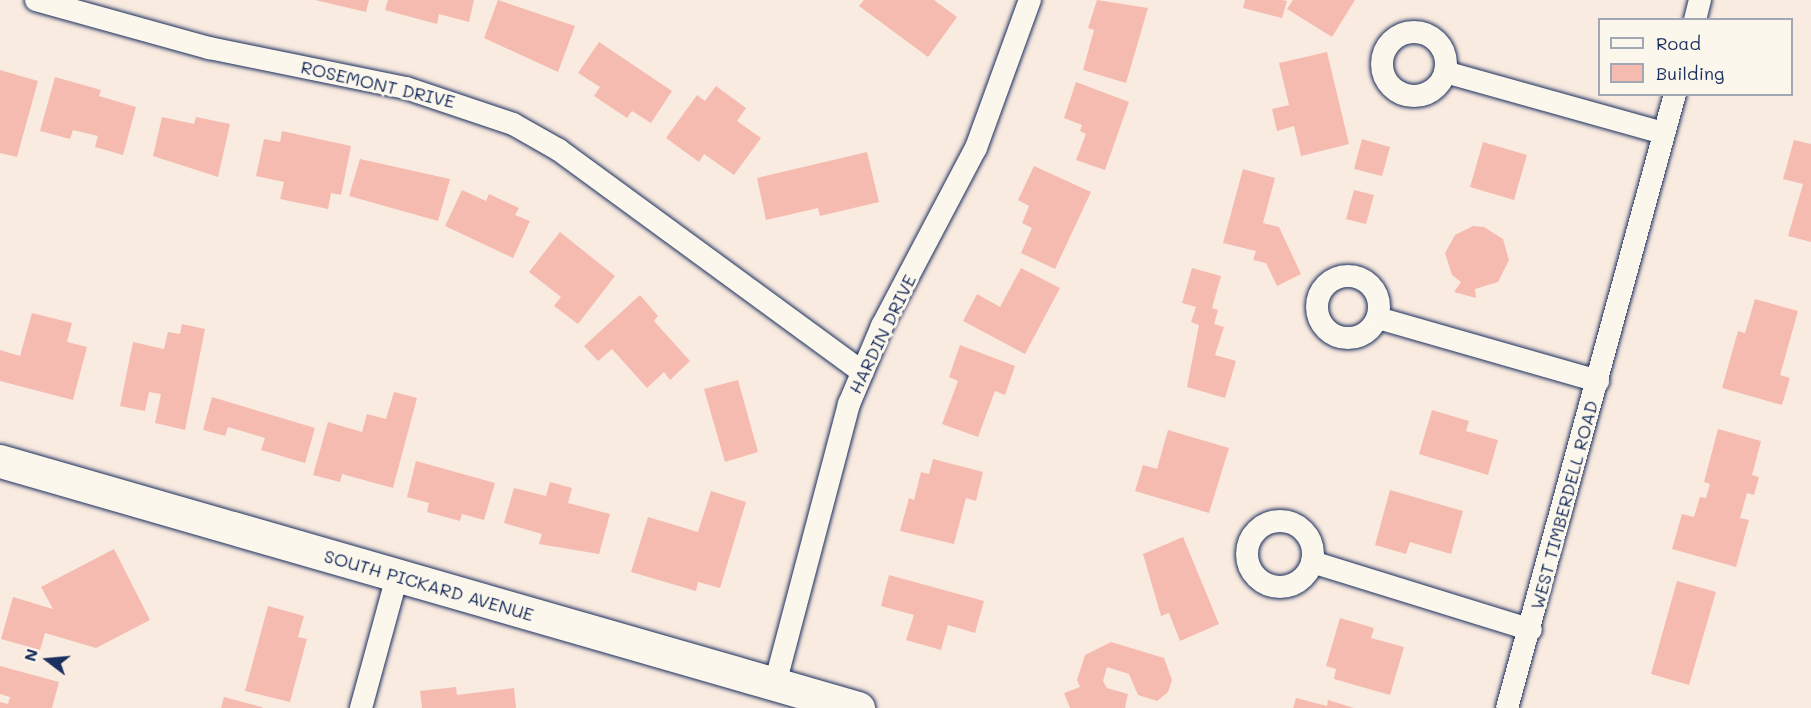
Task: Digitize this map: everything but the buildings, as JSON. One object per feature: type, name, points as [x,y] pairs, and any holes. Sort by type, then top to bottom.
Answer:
[{"type":"street","name":"ROSEMONT DRIVE","points":[[36,0],[209,48],[406,88],[513,124],[568,156],[862,372]]},
{"type":"street","name":"HARDIN DRIVE","points":[[775,684],[833,458],[862,372],[976,148],[1030,0]]},
{"type":"street","points":[[1696,18],[1700,0]]},
{"type":"street","points":[[1445,72],[1664,133]]},
{"type":"street","name":"WEST TIMBERDELL ROAD","points":[[1507,708],[1531,630],[1674,96]]},
{"type":"street","name":"WEST TIMBERDELL ROAD","points":[[1378,318],[1598,381]]},
{"type":"street","name":"SOUTH PICKARD AVENUE","points":[[0,461],[775,684],[819,702],[858,708]]},
{"type":"street","name":"WEST TIMBERDELL ROAD","points":[[1312,562],[1531,630]]},
{"type":"street","points":[[361,708],[398,576]]}]
